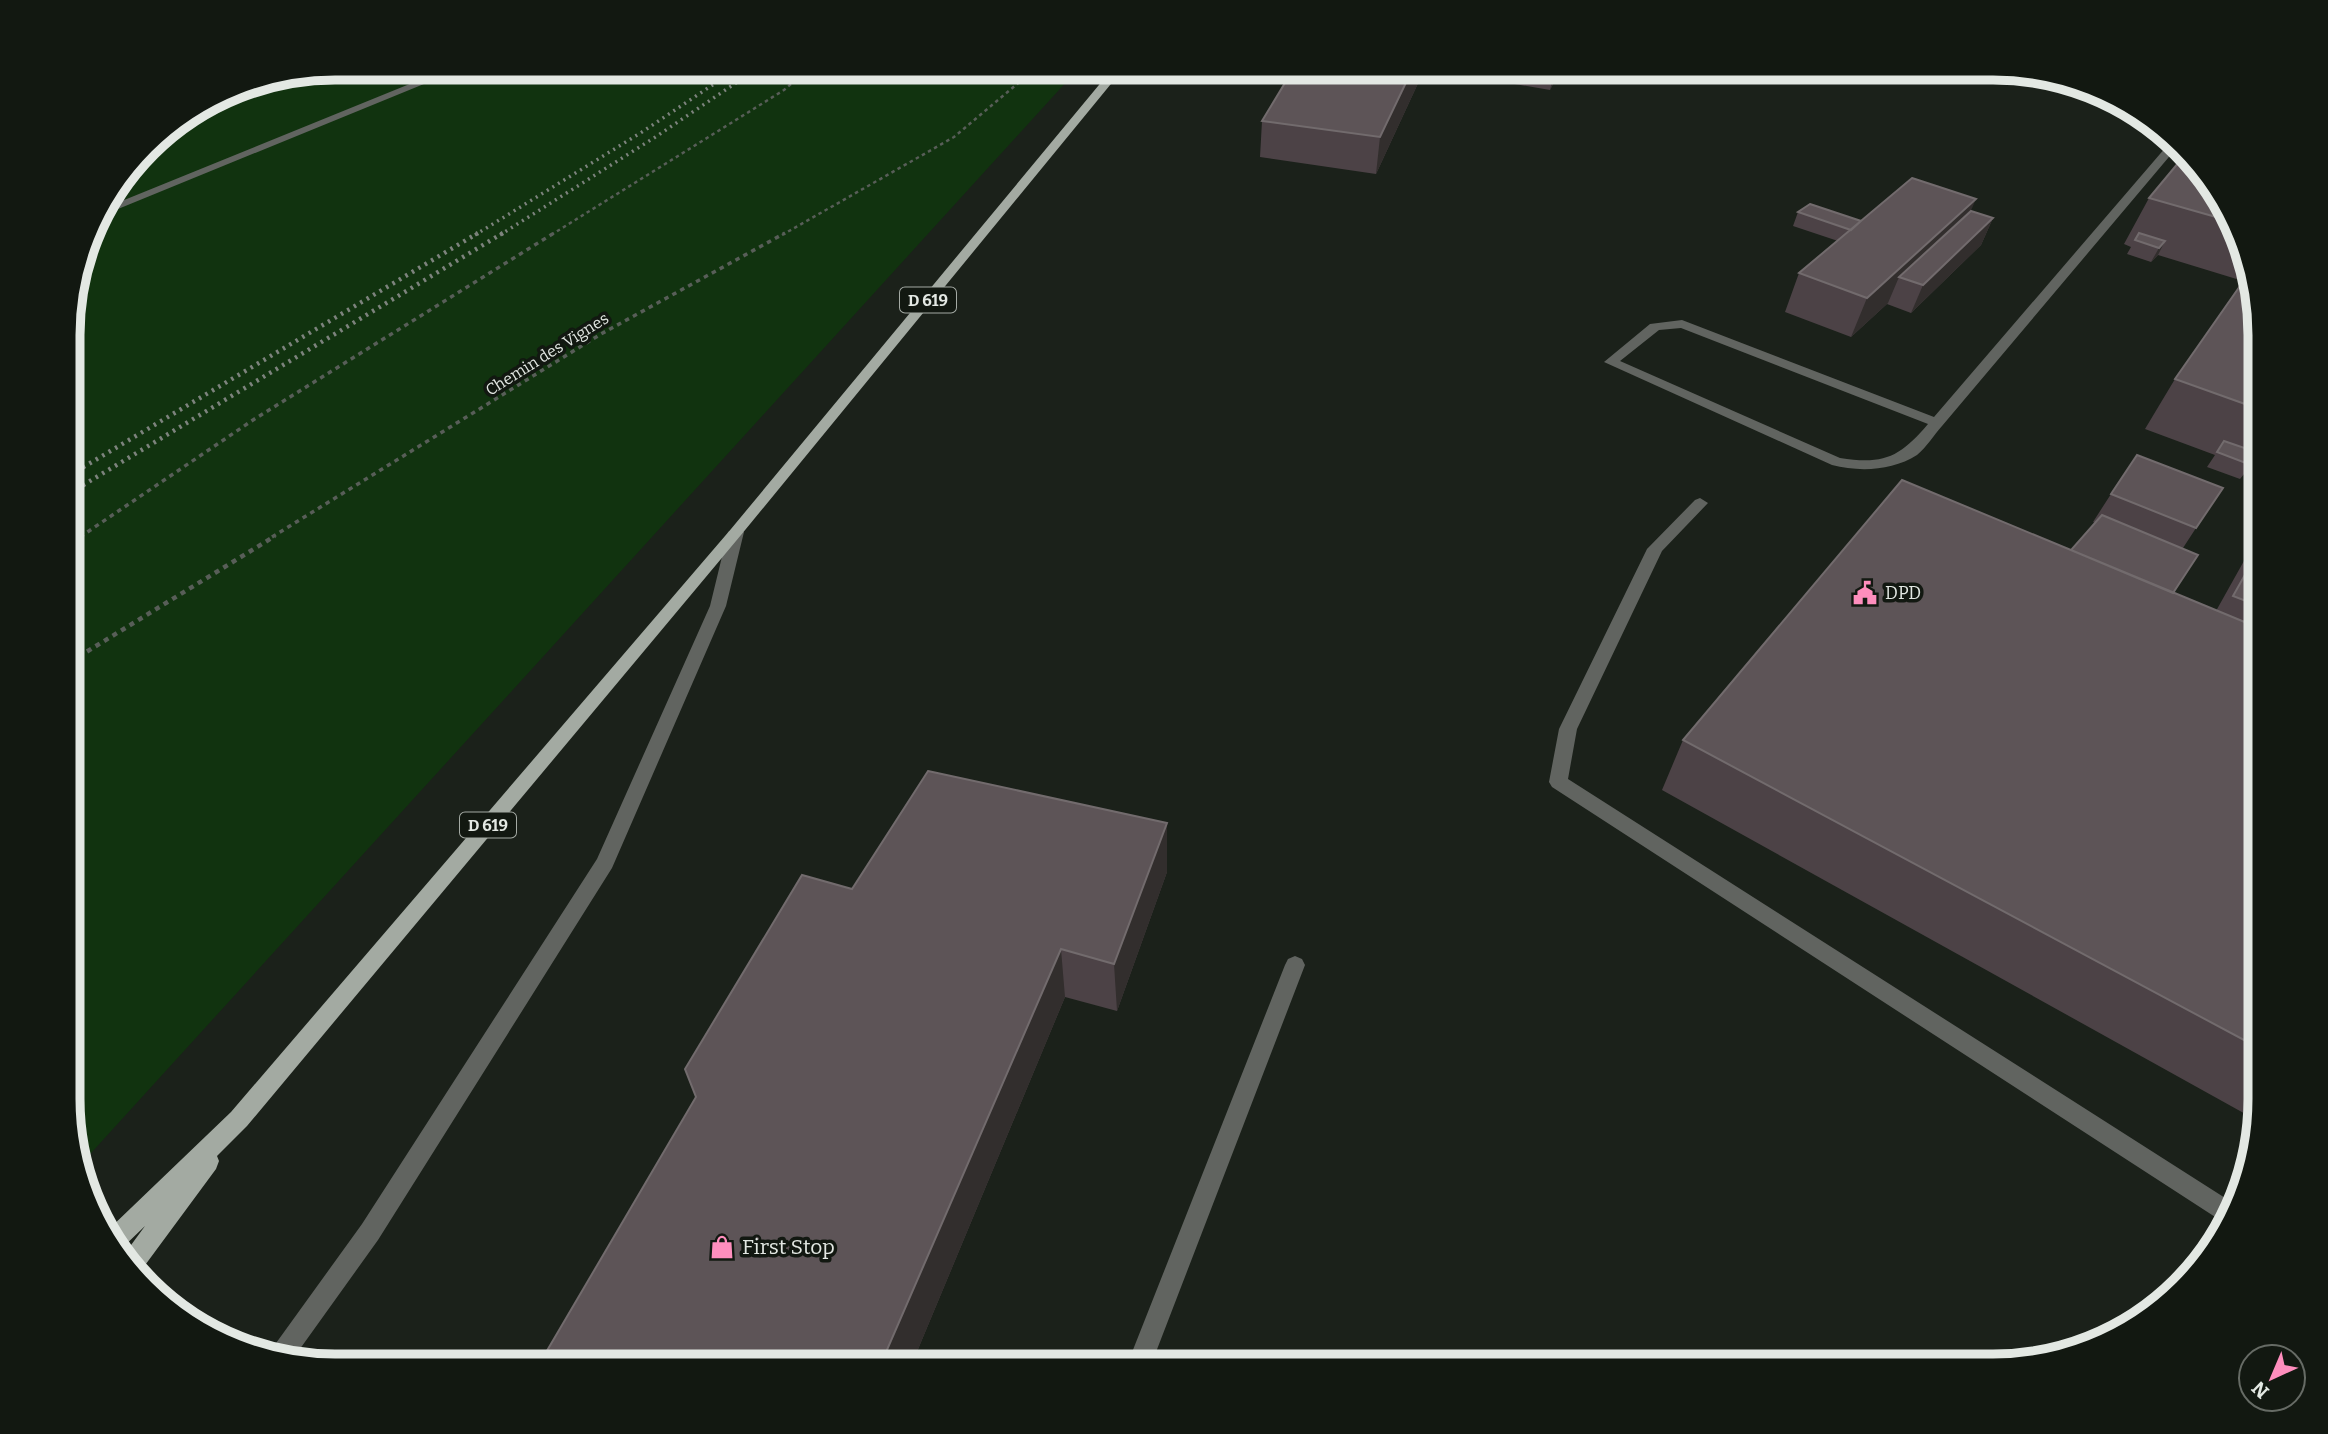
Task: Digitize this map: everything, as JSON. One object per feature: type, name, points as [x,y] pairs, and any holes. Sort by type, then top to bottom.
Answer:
[{"type":"main road","name":"D 619","points":[[136,1258],[239,1119],[736,532],[1109,80]]},
{"type":"main road","name":"D 619","points":[[120,1234],[239,1119]]},
{"type":"street","points":[[115,208],[429,80]]},
{"type":"street","points":[[1937,423],[1682,324],[1655,327],[1611,362],[1837,462],[1858,466],[1883,466],[1913,452],[2168,151]]},
{"type":"street","points":[[1700,503],[1655,549],[1568,729],[1558,782],[2222,1209]]},
{"type":"street","points":[[285,1349],[370,1232],[604,863],[718,606],[736,532]]},
{"type":"street","points":[[1144,1354],[1294,965]]},
{"type":"path","points":[[80,538],[253,421],[784,90],[796,80]]},
{"type":"path","name":"Chemin des Vignes","points":[[80,656],[601,334],[827,210],[954,136],[1022,80]]},
{"type":"green space","points":[[1068,80],[87,1157],[80,1099],[80,335],[85,285],[94,253],[123,194],[144,167],[180,133],[222,107],[269,89],[318,81]]},
{"type":"building","points":[[1287,80],[1407,80],[1380,137],[1262,121]]},
{"type":"building","points":[[2179,162],[2205,194],[2219,218],[2149,198]]},
{"type":"building","points":[[1912,178],[1976,199],[1867,298],[1799,273]]},
{"type":"building","points":[[1810,204],[1861,221],[1851,230],[1798,212]]},
{"type":"building","points":[[1971,211],[1993,218],[1923,285],[1899,277]]},
{"type":"building","points":[[2139,233],[2165,241],[2159,248],[2135,240]]},
{"type":"building","points":[[2242,283],[2248,335],[2248,405],[2175,379]]},
{"type":"building","points":[[2224,441],[2248,449],[2248,464],[2217,452]]},
{"type":"building","points":[[2137,455],[2223,488],[2196,528],[2111,494]]},
{"type":"building","points":[[1902,480],[2248,623],[2248,1042],[1683,740]]},
{"type":"building","points":[[2102,515],[2198,555],[2173,593],[2071,550]]},
{"type":"building","points":[[2248,569],[2248,602],[2233,596]]},
{"type":"building","points":[[928,771],[1167,823],[1114,964],[1061,949],[885,1354],[545,1354],[696,1097],[685,1069],[802,875],[852,889]]},
{"type":"railway","points":[[475,235],[642,132],[720,80]]},
{"type":"railway","points":[[500,235],[740,80]]},
{"type":"railway","points":[[80,469],[478,233]]},
{"type":"railway","points":[[80,487],[503,233]]},
{"type":"place","name":"DPD","points":[[1865,593]]},
{"type":"place","name":"First Stop","points":[[722,1247]]}]
